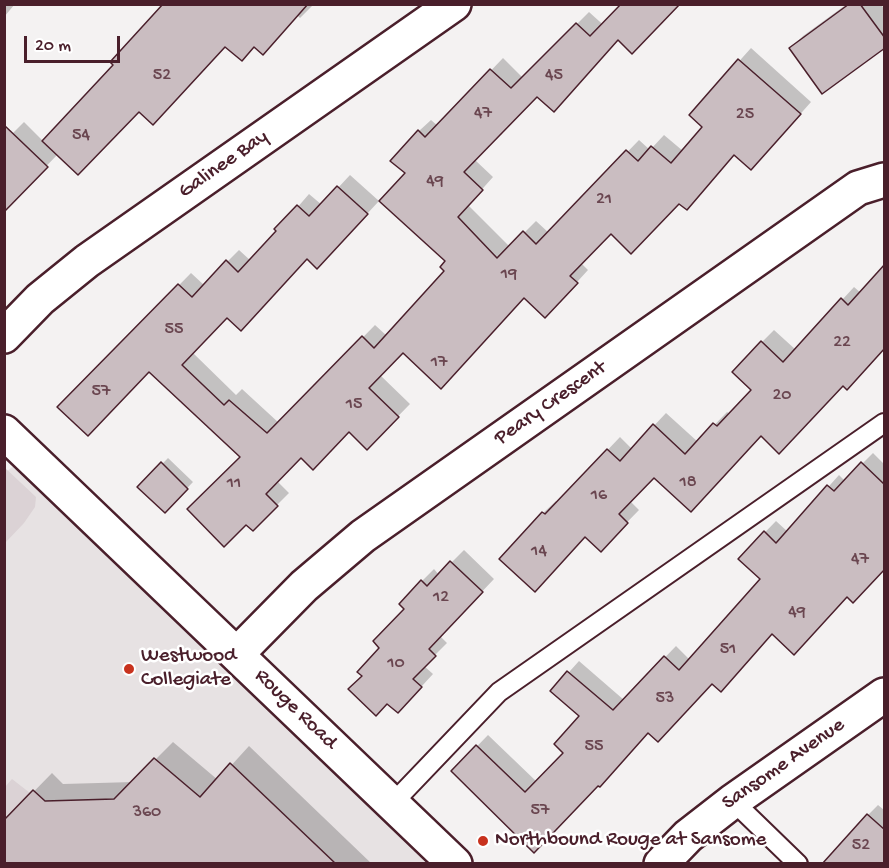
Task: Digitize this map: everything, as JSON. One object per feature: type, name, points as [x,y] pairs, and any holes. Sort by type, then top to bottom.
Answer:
[{"type":"street","name":"Galinee Bay","points":[[4,336],[40,299],[87,261],[454,4]]},
{"type":"street","name":"Peary Crescent","points":[[237,654],[304,586],[363,536],[858,188],[885,180]]},
{"type":"street","name":"Rouge Road","points":[[4,432],[455,864]]},
{"type":"street","name":"Sansome Avenue","points":[[661,864],[688,836],[733,801],[885,695]]},
{"type":"lane","points":[[393,803],[499,692],[885,423]]},
{"type":"lane","points":[[733,801],[798,864]]},
{"type":"shaded area","name":"Westwood Collegiate","points":[[25,456],[455,863],[5,863],[4,474]]},
{"type":"shaded area","points":[[4,467],[36,497],[35,507],[5,543]]},
{"type":"shaded area","points":[[12,779],[30,793],[5,820],[5,787]]},
{"type":"building","points":[[163,4],[308,4],[263,55],[254,47],[242,61],[225,47],[153,125],[139,112],[78,175],[42,141],[113,65],[110,62]]},
{"type":"building","points":[[621,4],[680,4],[632,54],[618,40],[554,112],[537,97],[464,172],[483,190],[458,217],[497,258],[523,231],[536,244],[626,150],[638,161],[651,146],[671,163],[702,127],[689,115],[738,59],[801,114],[751,170],[734,155],[687,210],[679,204],[631,254],[611,234],[570,276],[578,283],[545,318],[524,298],[441,389],[403,353],[369,388],[399,417],[367,450],[349,432],[313,470],[301,458],[266,494],[278,506],[253,531],[246,525],[224,547],[187,509],[240,457],[149,372],[88,436],[57,407],[178,284],[192,297],[226,260],[238,272],[297,205],[309,216],[337,186],[368,214],[317,269],[307,259],[241,331],[227,318],[182,365],[224,405],[229,400],[267,433],[362,336],[374,348],[444,271],[440,267],[445,261],[379,201],[405,173],[390,161],[418,130],[425,137],[490,69],[511,88],[576,23],[590,36]]},
{"type":"building","points":[[849,4],[860,4],[885,38],[885,48],[822,94],[789,48]]},
{"type":"building","points":[[4,125],[48,167],[4,212]]},
{"type":"building","points":[[885,264],[885,348],[847,390],[843,386],[779,454],[761,436],[691,512],[654,478],[619,514],[628,523],[601,552],[585,537],[535,592],[499,559],[542,512],[545,514],[607,449],[620,461],[653,424],[685,454],[713,423],[717,426],[751,390],[732,372],[761,341],[783,362],[841,298],[848,305]]},
{"type":"building","points":[[161,462],[188,489],[165,513],[137,487]]},
{"type":"building","points":[[861,462],[885,485],[885,569],[853,603],[847,597],[794,655],[772,634],[721,692],[712,684],[658,742],[648,733],[600,787],[598,786],[534,853],[451,771],[476,745],[525,792],[563,753],[554,744],[579,716],[550,691],[567,671],[613,710],[664,656],[679,670],[760,579],[738,559],[764,531],[776,543],[827,485],[834,491]]},
{"type":"building","points":[[450,561],[483,592],[429,649],[436,656],[413,679],[422,687],[398,713],[387,704],[376,716],[348,689],[362,676],[357,672],[379,648],[373,641],[404,609],[399,604],[421,580],[427,586]]},
{"type":"building","points":[[154,758],[200,797],[230,763],[336,864],[4,864],[4,820],[33,790],[45,801],[114,799]]},
{"type":"building","points":[[867,814],[885,830],[885,864],[822,864]]},
{"type":"place","name":"Westwood Collegiate","points":[[129,669]]},
{"type":"place","name":"Northbound Rouge at Sansome","points":[[483,841]]}]
